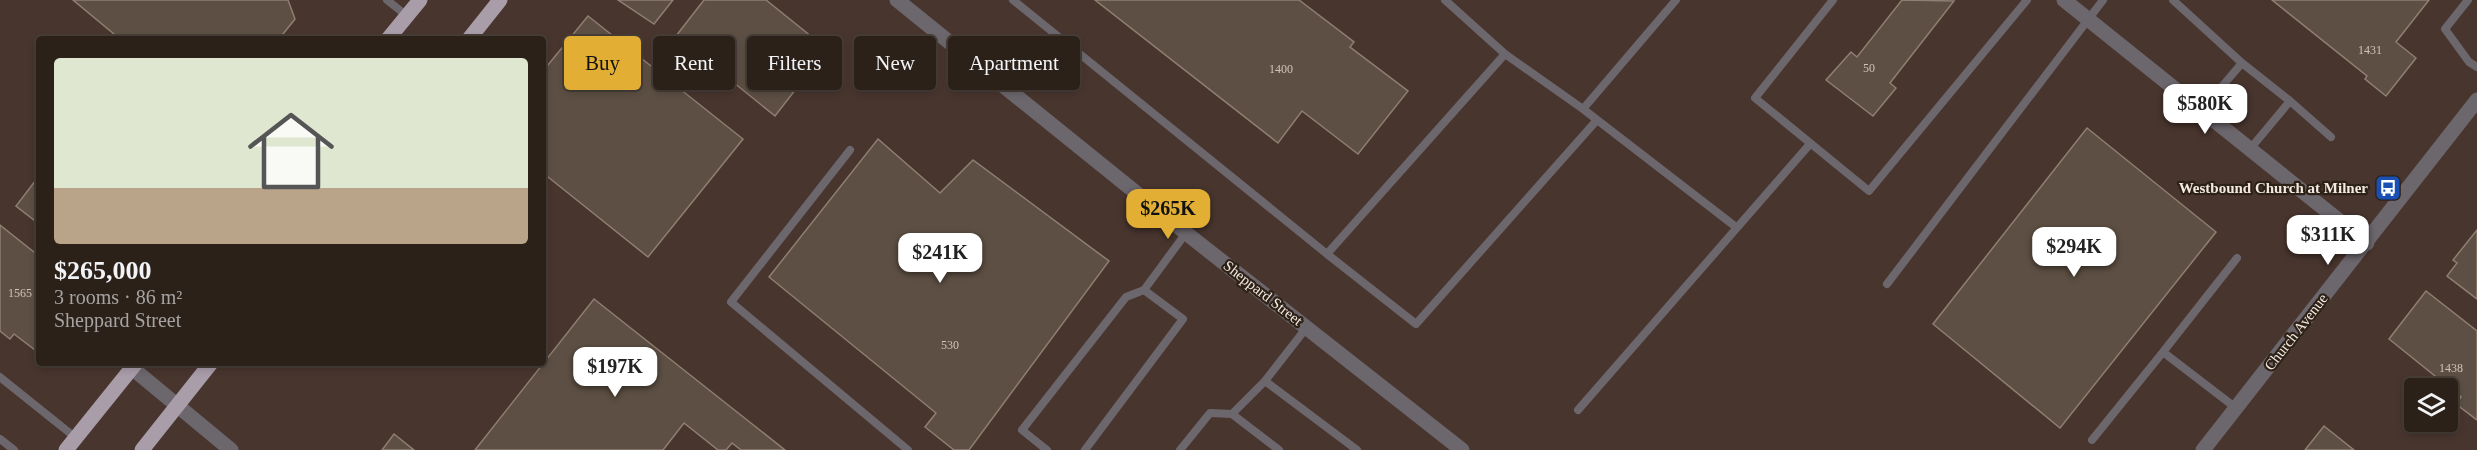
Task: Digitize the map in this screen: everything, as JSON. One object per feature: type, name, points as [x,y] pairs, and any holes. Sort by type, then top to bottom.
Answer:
[{"type":"main road","points":[[390,36],[420,0]]},
{"type":"main road","points":[[471,36],[500,0]]},
{"type":"main road","points":[[66,450],[134,366]]},
{"type":"main road","points":[[142,450],[209,366]]},
{"type":"street","name":"Sheppard Street","points":[[897,0],[1455,448]]},
{"type":"street","points":[[2064,0],[2367,243]]},
{"type":"street","name":"Church Avenue","points":[[2203,450],[2477,100]]},
{"type":"street","points":[[134,366],[231,450]]},
{"type":"lane","points":[[387,0],[406,16]]},
{"type":"lane","points":[[1013,0],[1416,324],[1597,120]]},
{"type":"lane","points":[[1444,0],[1505,54],[1583,109],[1736,227]]},
{"type":"lane","points":[[1583,109],[1676,0]]},
{"type":"lane","points":[[1833,0],[1755,98],[1869,191],[2026,0]]},
{"type":"lane","points":[[1887,284],[2103,0]]},
{"type":"lane","points":[[2173,0],[2242,63],[2290,100],[2331,137]]},
{"type":"lane","points":[[2468,0],[2445,30],[2469,62],[2477,67]]},
{"type":"lane","points":[[1327,254],[1505,54]]},
{"type":"lane","points":[[2201,111],[2242,63]]},
{"type":"lane","points":[[2250,149],[2290,100]]},
{"type":"lane","points":[[1578,410],[1809,144]]},
{"type":"lane","points":[[850,150],[731,302],[908,450]]},
{"type":"lane","points":[[1047,450],[1022,430],[1126,297],[1144,290],[1186,233]]},
{"type":"lane","points":[[2092,440],[2237,258]]},
{"type":"lane","points":[[1085,450],[1184,319],[1144,290]]},
{"type":"lane","points":[[1232,414],[1265,381],[1307,327]]},
{"type":"lane","points":[[2163,352],[2236,408]]},
{"type":"lane","points":[[0,377],[76,438]]},
{"type":"lane","points":[[1265,381],[1357,450]]},
{"type":"lane","points":[[1180,450],[1210,413],[1232,414],[1279,450]]},
{"type":"lane","points":[[0,439],[14,450]]},
{"type":"shaded area","points":[[0,0],[2477,0],[2477,450],[0,450]]},
{"type":"building","points":[[73,0],[288,0],[295,19],[281,36],[116,36]]},
{"type":"building","points":[[618,0],[673,0],[654,24]]},
{"type":"building","points":[[704,0],[766,0],[811,36],[747,36],[747,90],[795,90],[775,116],[735,84],[735,36],[676,36]]},
{"type":"building","points":[[1095,0],[1299,0],[1354,42],[1350,47],[1408,91],[1358,154],[1302,111],[1278,143]]},
{"type":"building","points":[[1902,0],[1954,1],[1890,83],[1896,88],[1873,116],[1826,80],[1851,52],[1857,57]]},
{"type":"building","points":[[2272,0],[2429,0],[2396,42],[2416,58],[2386,96],[2365,79],[2367,76]]},
{"type":"building","points":[[588,16],[613,36],[572,36]]},
{"type":"building","points":[[564,45],[564,90],[641,90],[641,58],[653,68],[653,90],[681,90],[743,139],[648,257],[546,175],[546,67]]},
{"type":"building","points":[[2087,128],[2216,232],[2060,428],[1933,324]]},
{"type":"building","points":[[878,139],[940,193],[973,160],[1109,261],[969,450],[954,450],[925,427],[936,413],[769,277]]},
{"type":"building","points":[[36,180],[36,222],[16,206]]},
{"type":"building","points":[[0,225],[36,254],[36,351],[14,334],[10,339],[0,331]]},
{"type":"building","points":[[2477,230],[2477,299],[2447,276],[2457,263],[2453,260]]},
{"type":"building","points":[[2426,291],[2477,331],[2477,420],[2458,406],[2461,397],[2458,395],[2458,378],[2437,378],[2389,339]]},
{"type":"building","points":[[594,299],[785,450],[741,450],[732,443],[726,450],[718,450],[684,423],[663,450],[475,450],[541,366],[546,366],[546,360]]},
{"type":"building","points":[[2324,426],[2354,450],[2305,450]]},
{"type":"building","points":[[394,434],[414,450],[382,450]]},
{"type":"place","name":"Westbound Church at Milner","points":[[2388,188]]}]
